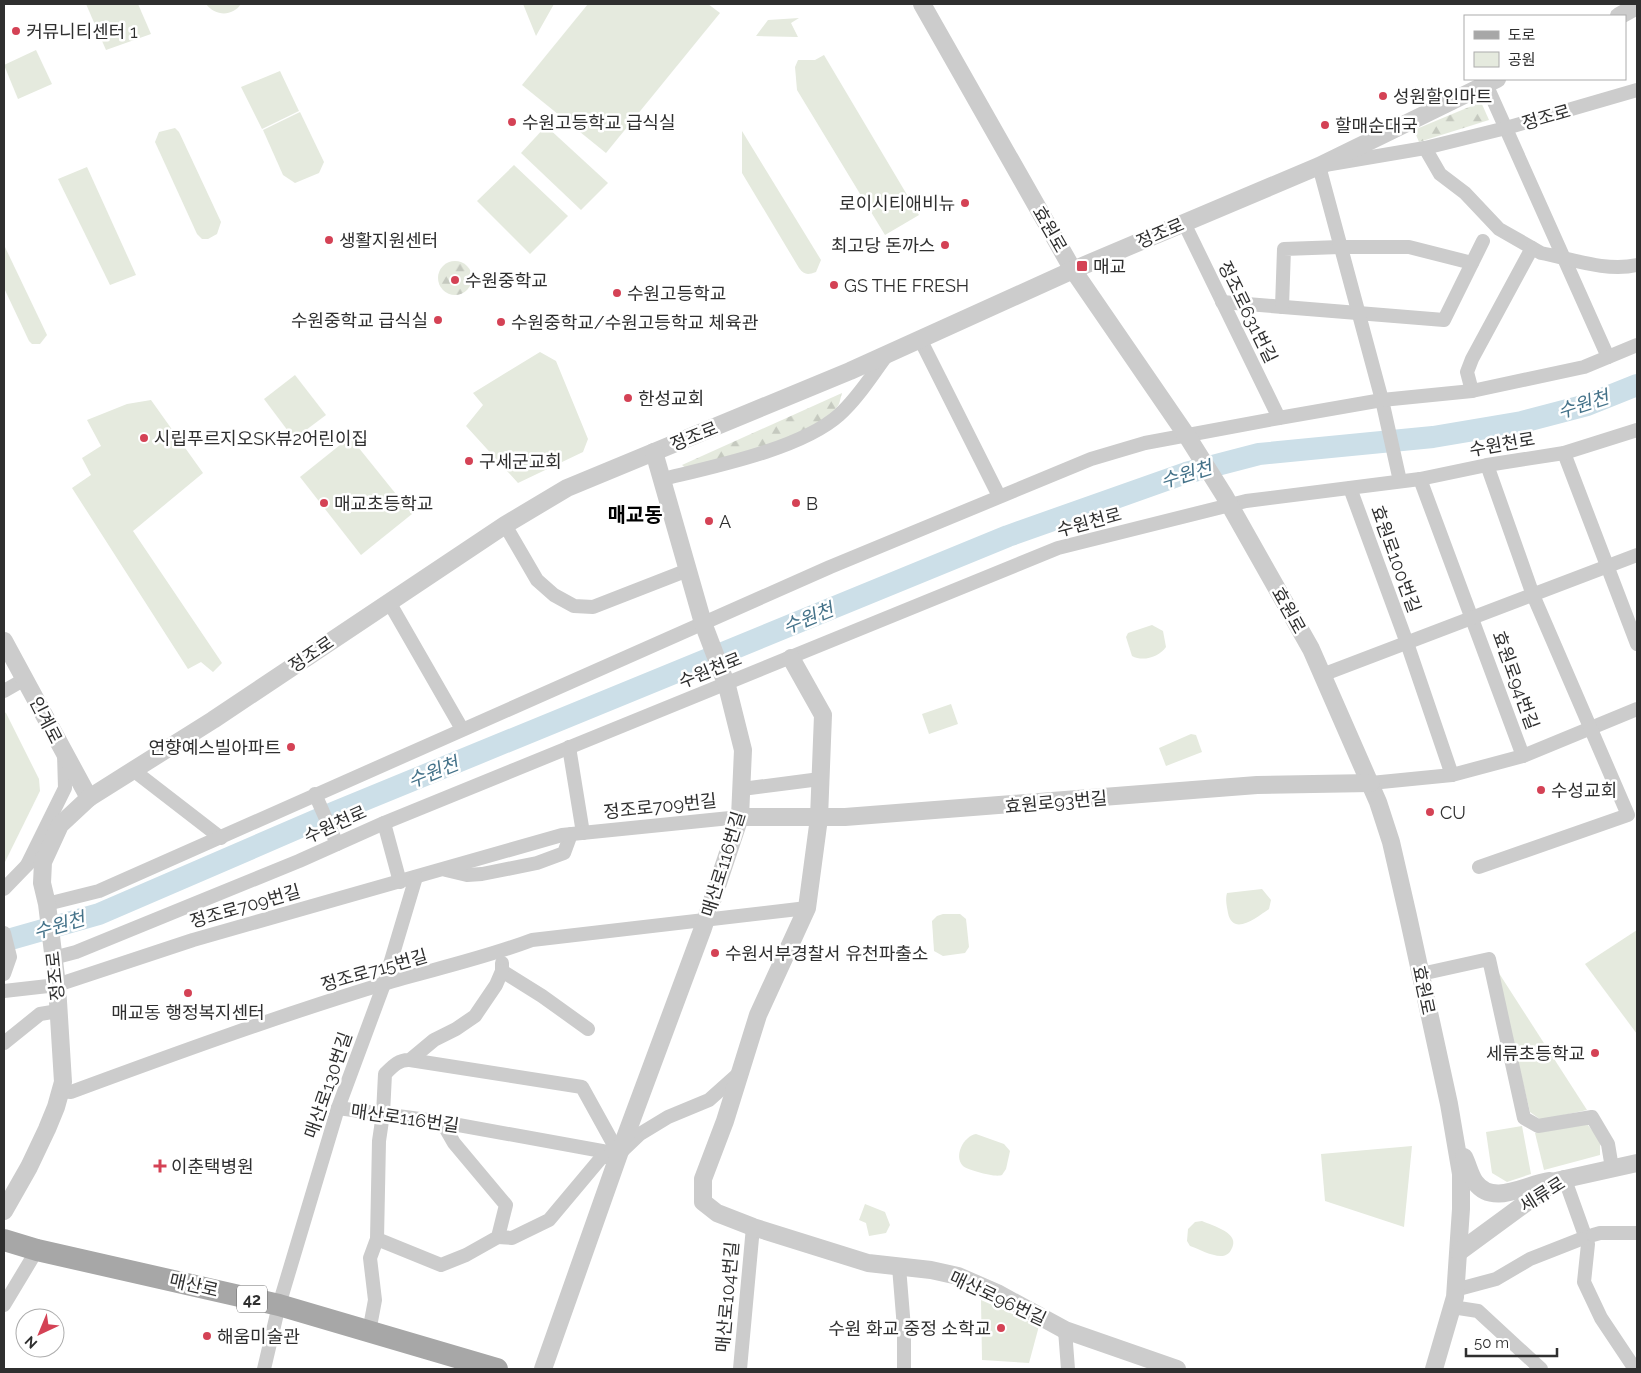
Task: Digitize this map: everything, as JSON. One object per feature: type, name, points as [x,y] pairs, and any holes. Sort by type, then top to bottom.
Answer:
[{"type":"main road","name":"매산로","points":[[4,1240],[37,1250],[279,1305],[497,1369]]},
{"type":"street","name":"효원로","points":[[922,4],[1073,270],[1191,442],[1227,500],[1311,649],[1370,783],[1391,842],[1456,1137],[1461,1174],[1459,1252],[1454,1299],[1434,1369]]},
{"type":"street","points":[[1621,15],[1637,6]]},
{"type":"street","name":"정조로","points":[[4,1211],[36,1152],[56,1107],[63,1082],[57,985],[42,883],[43,862],[60,825],[89,798],[213,720],[505,525],[567,488],[887,355],[1073,270],[1319,166],[1492,81]]},
{"type":"street","points":[[1492,81],[1506,128],[1608,358]]},
{"type":"street","name":"정조로","points":[[1319,166],[1425,148],[1506,128],[1637,90]]},
{"type":"street","points":[[1425,148],[1440,174],[1465,193],[1499,229],[1541,253],[1604,266],[1628,267],[1637,264]]},
{"type":"street","points":[[1319,166],[1382,400],[1400,481]]},
{"type":"street","name":"정조로631번길","points":[[1184,223],[1279,418]]},
{"type":"street","points":[[1222,302],[1444,320],[1483,241]]},
{"type":"street","points":[[1282,307],[1284,249],[1340,246],[1409,248],[1472,263]]},
{"type":"street","points":[[1472,391],[1467,372],[1472,359],[1532,248]]},
{"type":"street","points":[[920,340],[999,496]]},
{"type":"street","name":"수원천로","points":[[47,907],[99,891],[462,729],[706,627],[999,496],[1091,459],[1145,443],[1191,442],[1279,418],[1382,400],[1472,391],[1584,367],[1637,345]]},
{"type":"street","name":"정조로","points":[[663,479],[725,464],[797,440],[838,416],[859,393],[887,355]]},
{"type":"street","name":"수원천로","points":[[53,955],[76,952],[725,680],[791,658],[1058,548],[1227,500],[1420,479],[1487,465],[1564,453],[1636,434]]},
{"type":"street","name":"매산로116번길","points":[[543,1369],[619,1154],[707,918],[740,816],[744,750],[725,680],[688,570],[654,452]]},
{"type":"street","points":[[1564,453],[1637,644]]},
{"type":"street","points":[[1479,867],[1628,815],[1533,594],[1487,465]]},
{"type":"street","points":[[1420,479],[1473,618]]},
{"type":"street","name":"효원로100번길","points":[[1350,488],[1407,643]]},
{"type":"street","points":[[505,525],[537,580],[554,595],[574,606],[593,607],[688,570]]},
{"type":"street","name":"효원로100번길","points":[[1322,675],[1637,555]]},
{"type":"street","points":[[388,602],[462,729]]},
{"type":"street","name":"효원로94번길","points":[[1473,618],[1524,756]]},
{"type":"street","name":"인계로","points":[[4,641],[89,798]]},
{"type":"street","points":[[1407,643],[1452,775]]},
{"type":"street","name":"매산로96번길","points":[[791,658],[823,715],[819,818],[806,908],[758,1015],[737,1075],[732,1100],[703,1180],[703,1202],[717,1214],[752,1227],[868,1263],[931,1270],[958,1276],[997,1293],[1065,1330],[1169,1368]]},
{"type":"street","points":[[4,691],[26,679]]},
{"type":"street","name":"효원로94번길","points":[[1370,783],[1452,775],[1524,756],[1637,709]]},
{"type":"street","name":"정조로709번길","points":[[444,870],[467,876],[537,863],[564,853],[577,834],[569,747]]},
{"type":"street","points":[[27,865],[65,788],[64,754]]},
{"type":"street","points":[[133,770],[221,838]]},
{"type":"street","points":[[742,789],[820,779]]},
{"type":"street","name":"효원로93번길","points":[[740,816],[819,818],[1023,805],[1258,784],[1370,783]]},
{"type":"street","points":[[315,794],[337,844]]},
{"type":"street","name":"정조로709번길","points":[[57,985],[193,940],[577,834],[740,816]]},
{"type":"street","points":[[384,823],[400,882]]},
{"type":"street","points":[[4,889],[52,839]]},
{"type":"street","name":"매산로130번길","points":[[264,1369],[279,1305],[338,1108],[384,984],[416,878]]},
{"type":"street","name":"정조로715번길","points":[[60,1092],[71,1092],[187,1050],[384,984],[454,967],[502,952],[532,940],[707,918],[806,908]]},
{"type":"street","points":[[4,933],[10,957],[4,974]]},
{"type":"street","points":[[410,1060],[434,1040],[456,1029],[475,1016],[496,985],[502,971],[502,952]]},
{"type":"street","points":[[1421,974],[1490,959],[1524,1118],[1538,1126],[1592,1117],[1608,1144],[1612,1168]]},
{"type":"street","points":[[502,971],[588,1029]]},
{"type":"street","points":[[4,991],[57,985]]},
{"type":"street","points":[[4,1043],[40,1014],[58,1011]]},
{"type":"street","points":[[369,1332],[375,1300],[370,1258],[377,1238],[379,1141],[383,1114],[385,1074],[404,1059],[582,1087],[619,1154]]},
{"type":"street","name":"매산로116번길","points":[[498,1237],[512,1238],[549,1220],[601,1158],[619,1154],[640,1134],[668,1117],[709,1100],[737,1075]]},
{"type":"street","name":"매산로116번길","points":[[338,1108],[442,1122],[619,1154]]},
{"type":"street","points":[[377,1238],[441,1265],[466,1255],[498,1237],[506,1205],[454,1143],[442,1122]]},
{"type":"street","points":[[1456,1137],[1472,1178],[1481,1189],[1489,1193],[1505,1194],[1560,1179],[1588,1244],[1584,1282],[1601,1318],[1634,1369]]},
{"type":"street","name":"세류로","points":[[1459,1252],[1560,1179],[1637,1163]]},
{"type":"street","name":"매산로104번길","points":[[740,1369],[752,1227]]},
{"type":"street","points":[[1454,1299],[1496,1279],[1530,1258],[1587,1237],[1600,1233],[1637,1233]]},
{"type":"street","points":[[4,1305],[37,1250]]},
{"type":"street","points":[[899,1267],[904,1328],[904,1369]]},
{"type":"street","points":[[1454,1299],[1478,1311],[1541,1369]]},
{"type":"street","points":[[1065,1330],[1068,1369]]},
{"type":"green space","points":[[86,4],[138,4],[151,34],[106,50]]},
{"type":"green space","points":[[206,4],[241,4],[233,11],[219,13]]},
{"type":"green space","points":[[523,4],[554,4],[536,36]]},
{"type":"green space","points":[[588,4],[708,4],[720,13],[606,153],[522,85]]},
{"type":"green space","points":[[799,18],[791,23],[798,37],[756,36],[768,20]]},
{"type":"green space","points":[[36,50],[52,84],[18,99],[4,65]]},
{"type":"green space","points":[[824,55],[919,215],[885,235],[797,90],[795,67],[798,60],[815,60]]},
{"type":"green space","points":[[280,71],[299,111],[262,129],[241,87]]},
{"type":"green space","points":[[1481,102],[1489,120],[1419,142],[1414,130]]},
{"type":"green space","points":[[300,112],[324,162],[319,173],[295,183],[283,175],[263,130]]},
{"type":"green space","points":[[546,126],[608,183],[581,210],[521,153]]},
{"type":"green space","points":[[175,128],[179,132],[221,222],[217,234],[208,239],[202,239],[197,234],[155,142],[159,132]]},
{"type":"green space","points":[[742,131],[821,260],[816,272],[806,274],[799,268],[742,173]]},
{"type":"green space","points":[[514,165],[568,216],[530,254],[477,201]]},
{"type":"green space","points":[[87,167],[136,275],[110,285],[58,179]]},
{"type":"green space","points":[[4,245],[47,335],[40,344],[32,344],[29,341],[4,288]]},
{"type":"green space","points":[[455,261],[462,262],[467,266],[471,271],[471,285],[467,290],[462,294],[455,295],[448,294],[443,290],[439,285],[438,278],[439,271],[443,266],[448,262]]},
{"type":"green space","points":[[540,352],[556,361],[588,439],[583,452],[518,483],[466,426],[483,405],[473,393]]},
{"type":"green space","points":[[295,375],[326,415],[294,439],[264,399]]},
{"type":"green space","points":[[842,393],[839,404],[829,415],[792,436],[687,469],[682,465]]},
{"type":"green space","points":[[151,400],[203,473],[133,531],[222,663],[213,672],[201,662],[188,669],[72,488],[91,475],[82,458],[101,446],[87,420],[127,404]]},
{"type":"green space","points":[[350,437],[412,514],[361,555],[300,477]]},
{"type":"green space","points":[[1152,625],[1163,631],[1166,647],[1163,651],[1150,658],[1141,659],[1132,656],[1126,637],[1128,633]]},
{"type":"green space","points":[[951,704],[958,724],[929,734],[922,714]]},
{"type":"green space","points":[[4,712],[39,779],[40,791],[4,864]]},
{"type":"green space","points":[[1191,734],[1196,735],[1202,752],[1166,766],[1159,748]]},
{"type":"green space","points":[[1262,889],[1271,900],[1269,909],[1246,923],[1235,924],[1228,913],[1227,893]]},
{"type":"green space","points":[[960,914],[966,919],[969,947],[965,953],[943,956],[934,951],[932,921],[937,916]]},
{"type":"green space","points":[[1637,930],[1637,1034],[1585,964]]},
{"type":"green space","points":[[1495,967],[1587,1110],[1541,1120],[1530,1112]]},
{"type":"green space","points":[[1587,1124],[1600,1140],[1600,1155],[1544,1170],[1535,1133]]},
{"type":"green space","points":[[1522,1126],[1531,1174],[1507,1182],[1492,1173],[1486,1132]]},
{"type":"green space","points":[[976,1134],[1004,1144],[1010,1151],[1006,1169],[1002,1175],[988,1175],[966,1168],[960,1162],[961,1147],[968,1138]]},
{"type":"green space","points":[[1412,1146],[1404,1227],[1325,1201],[1321,1154]]},
{"type":"green space","points":[[865,1204],[885,1212],[890,1225],[886,1233],[869,1236],[866,1223],[859,1220]]},
{"type":"green space","points":[[1202,1221],[1230,1235],[1233,1239],[1233,1244],[1228,1254],[1217,1256],[1190,1246],[1187,1241],[1188,1229],[1195,1222]]},
{"type":"green space","points":[[981,1300],[1039,1326],[1029,1363],[982,1360]]},
{"type":"waterway","name":"수원천","points":[[4,941],[99,914],[335,812],[1008,536],[1186,473],[1259,454],[1433,437],[1522,422],[1587,405],[1637,385]]},
{"type":"place","name":"커뮤니티센터 1","points":[[16,31]]},
{"type":"place","name":"성원할인마트","points":[[1383,96]]},
{"type":"place","name":"수원고등학교 급식실","points":[[512,122]]},
{"type":"place","name":"할매순대국","points":[[1325,125]]},
{"type":"place","name":"로이시티애비뉴","points":[[965,203]]},
{"type":"place","name":"생활지원센터","points":[[329,240]]},
{"type":"place","name":"최고당 돈까스","points":[[945,245]]},
{"type":"place","name":"매교","points":[[1082,266]]},
{"type":"place","name":"수원중학교","points":[[455,280]]},
{"type":"place","name":"GS THE FRESH","points":[[834,285]]},
{"type":"place","name":"수원고등학교","points":[[617,293]]},
{"type":"place","name":"수원중학교 급식실","points":[[438,320]]},
{"type":"place","name":"수원중학교/수원고등학교 체육관","points":[[501,322]]},
{"type":"place","name":"한성교회","points":[[628,398]]},
{"type":"place","name":"시립푸르지오SK뷰2어린이집","points":[[144,438]]},
{"type":"place","name":"구세군교회","points":[[469,461]]},
{"type":"place","name":"매교초등학교","points":[[324,503]]},
{"type":"place","name":"B","points":[[796,503]]},
{"type":"place","name":"A","points":[[709,521]]},
{"type":"place","name":"연향예스빌아파트","points":[[291,747]]},
{"type":"place","name":"수성교회","points":[[1541,790]]},
{"type":"place","name":"CU","points":[[1430,812]]},
{"type":"place","name":"수원서부경찰서 유천파출소","points":[[715,953]]},
{"type":"place","name":"매교동 행정복지센터","points":[[188,993]]},
{"type":"place","name":"세류초등학교","points":[[1595,1053]]},
{"type":"place","name":"이춘택병원","points":[[160,1166]]},
{"type":"place","name":"수원 화교 중정 소학교","points":[[1001,1328]]},
{"type":"place","name":"해움미술관","points":[[207,1336]]},
{"type":"district","name":"매교동","points":[[635,515]]}]
